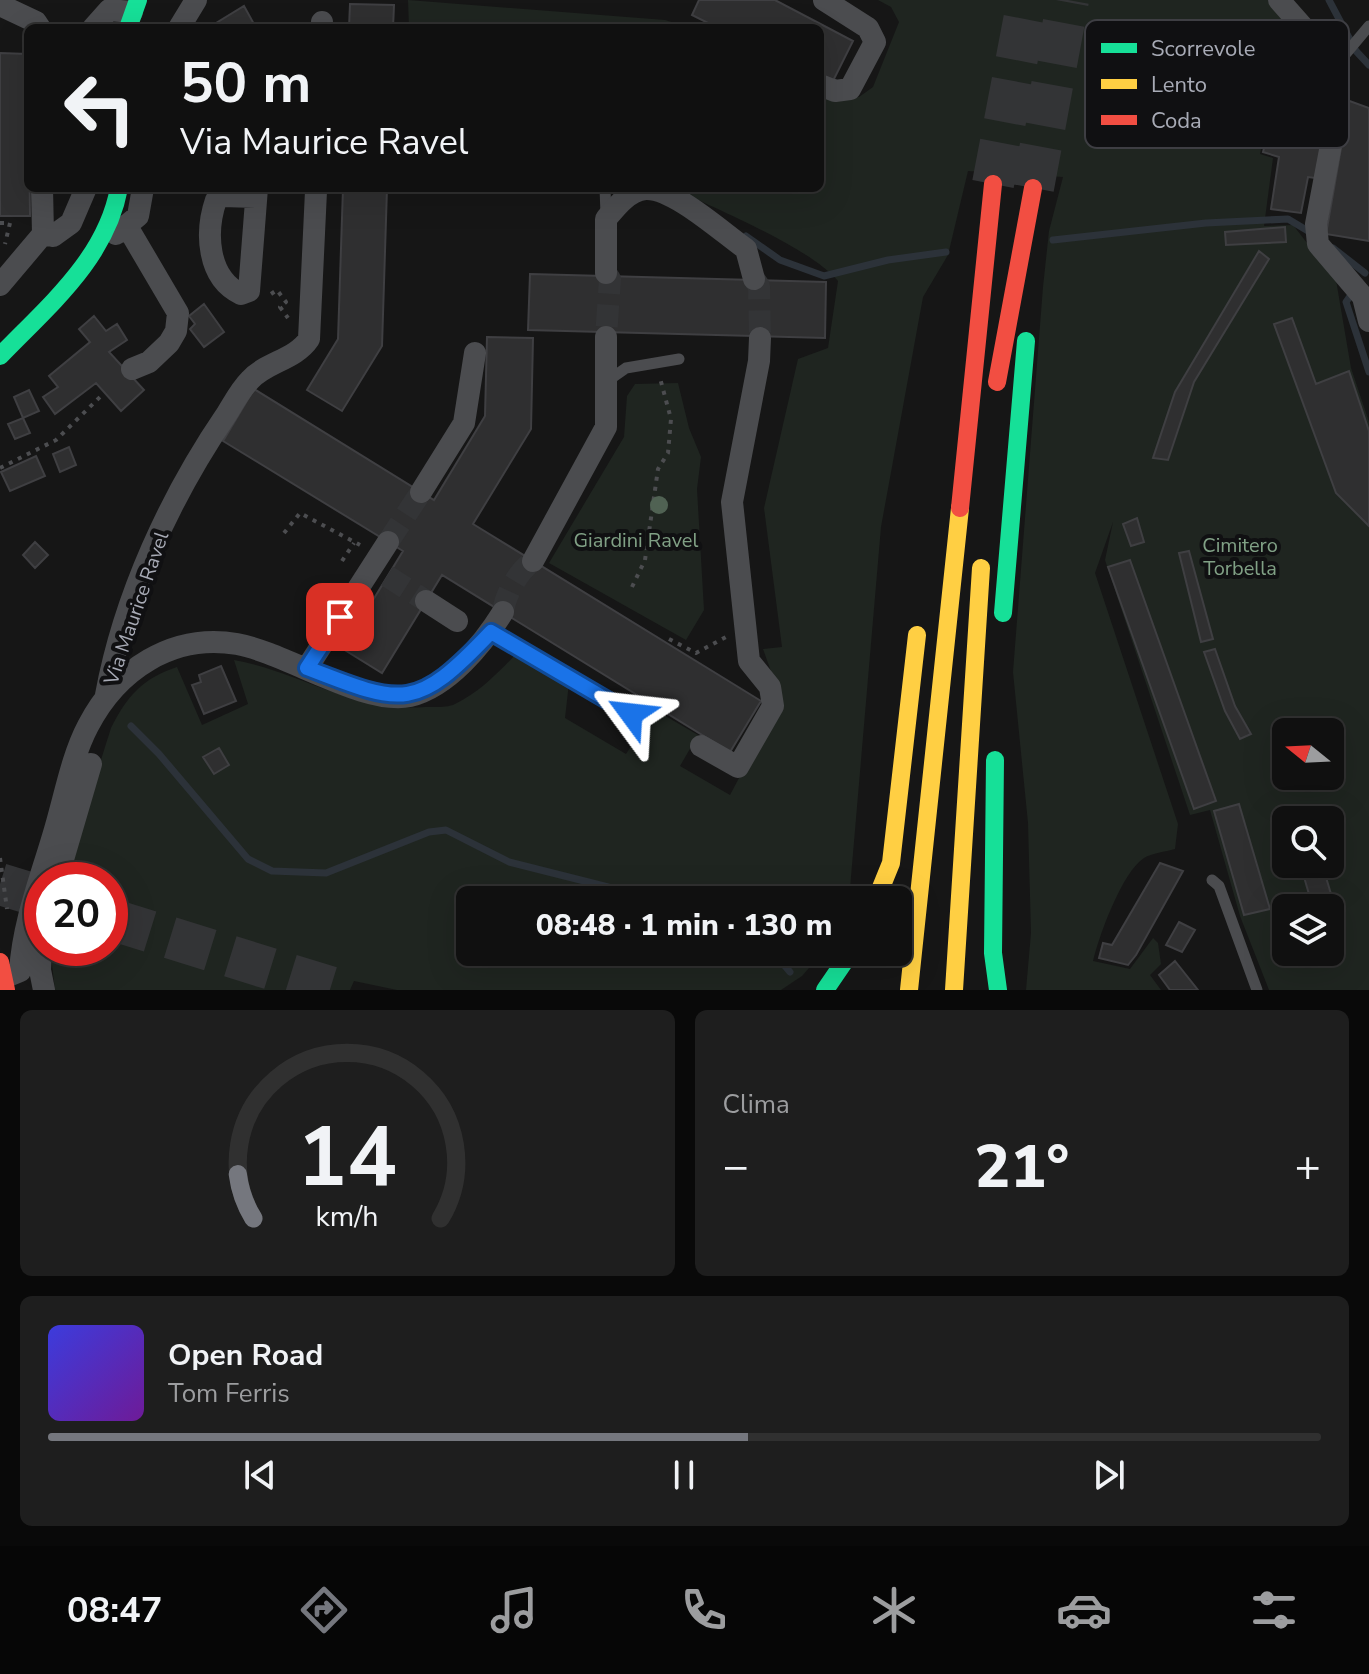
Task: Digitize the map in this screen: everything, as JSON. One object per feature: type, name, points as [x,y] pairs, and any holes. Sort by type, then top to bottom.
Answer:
[{"type":"main road","points":[[909,990],[993,184]]},
{"type":"main road","points":[[1001,638],[1026,360],[1029,224],[1033,188]]},
{"type":"main road","points":[[0,356],[104,240],[118,192]]},
{"type":"main road","points":[[962,311],[988,222]]},
{"type":"main road","points":[[995,405],[999,360],[1029,224]]},
{"type":"main road","points":[[954,990],[982,555]]},
{"type":"main road","points":[[882,886],[891,863],[919,622]]},
{"type":"main road","points":[[995,744],[993,953],[998,990]]},
{"type":"main road","points":[[825,990],[841,966]]},
{"type":"street","points":[[181,24],[196,0]]},
{"type":"street","points":[[824,0],[868,28],[875,42],[850,89],[835,91],[824,87]]},
{"type":"street","points":[[1279,0],[1297,20]]},
{"type":"street","points":[[0,5],[37,24]]},
{"type":"street","points":[[97,24],[109,10],[133,13]]},
{"type":"street","points":[[1330,148],[1316,224],[1318,244],[1363,297],[1369,321]]},
{"type":"street","points":[[0,285],[43,234],[42,192]]},
{"type":"street","points":[[43,234],[53,236],[65,230],[84,192]]},
{"type":"street","points":[[104,240],[128,228],[138,216],[142,192]]},
{"type":"street","points":[[309,339],[316,192]]},
{"type":"street","points":[[606,273],[606,219],[624,198],[638,192]]},
{"type":"street","points":[[659,192],[669,194],[746,249],[754,279]]},
{"type":"street","points":[[256,193],[249,291],[241,294],[220,277],[211,259],[213,208],[222,196],[256,193]]},
{"type":"street","points":[[128,228],[178,313],[176,331],[169,343],[149,362],[132,369]]},
{"type":"street","points":[[533,561],[606,427],[606,337]]},
{"type":"street","points":[[701,746],[738,767],[773,706],[770,687],[749,661],[732,502],[759,361],[760,338]]},
{"type":"street","name":"Via Maurice Ravel","points":[[62,862],[100,732],[112,665],[156,538],[209,440],[251,378],[303,349],[309,339]]},
{"type":"street","points":[[421,492],[464,423],[475,353]]},
{"type":"street","points":[[307,668],[382,560]]},
{"type":"street","points":[[426,601],[457,621]]},
{"type":"street","name":"Via Maurice Ravel","points":[[3,976],[20,971],[27,920],[87,727],[106,698],[139,664],[161,652],[194,643],[236,644],[373,694],[410,696],[428,689],[454,671],[491,632],[503,612]]},
{"type":"street","points":[[40,966],[44,990]]},
{"type":"lane","points":[[1349,52],[1366,30]]},
{"type":"lane","points":[[605,192],[606,219]]},
{"type":"lane","points":[[606,383],[626,368],[679,359]]},
{"type":"lane","points":[[491,632],[631,714]]},
{"type":"lane","points":[[1212,880],[1219,886],[1257,990]]},
{"type":"path","points":[[250,270],[271,295],[277,290],[286,302],[280,307],[290,320],[294,318],[309,339]]},
{"type":"path","points":[[632,587],[645,560],[658,469],[668,453],[671,419],[654,362]]},
{"type":"path","points":[[0,468],[56,440],[101,396]]},
{"type":"path","points":[[284,533],[300,513],[382,560]]},
{"type":"path","points":[[342,561],[354,542]]},
{"type":"path","points":[[669,639],[696,653],[745,626]]},
{"type":"path","points":[[0,858],[3,869]]},
{"type":"green space","points":[[408,0],[665,20],[678,24],[409,24]]},
{"type":"green space","name":"Cimitero Torbella","points":[[878,0],[1274,0],[1287,15],[1290,20],[1085,20],[1085,148],[1261,148],[1260,154],[1273,158],[1264,226],[1293,225],[1336,280],[1351,368],[1369,422],[1369,990],[1269,990],[1240,916],[1210,810],[1190,815],[1105,560],[1113,522],[1095,573],[1178,824],[1175,849],[1144,858],[1128,876],[1106,921],[1093,961],[1130,969],[1153,938],[1158,943],[1161,964],[1150,975],[1161,990],[1026,990],[1031,933],[1028,823],[1013,672],[1043,287],[1049,231],[1063,177],[968,171],[948,255],[923,297],[881,527],[850,886],[456,886],[456,966],[811,966],[802,976],[781,990],[397,990],[354,981],[350,990],[55,990],[52,966],[128,966],[128,862],[69,862],[111,728],[137,690],[165,671],[177,667],[202,725],[248,704],[234,660],[375,704],[436,707],[452,705],[473,694],[517,653],[569,683],[565,718],[626,754],[655,710],[698,735],[680,766],[730,795],[781,699],[763,649],[782,647],[764,508],[798,359],[828,348],[838,281],[784,242],[682,192],[824,192],[824,90],[859,97],[873,87],[899,22],[891,7]]},
{"type":"green space","name":"Giardini Ravel","points":[[678,383],[689,428],[701,457],[697,489],[704,610],[686,640],[549,563],[624,437],[627,396],[635,384]]},
{"type":"building","points":[[699,0],[775,0],[821,24],[710,24],[692,15]]},
{"type":"building","points":[[350,4],[394,5],[393,24],[349,24]]},
{"type":"building","points":[[244,6],[254,24],[215,24]]},
{"type":"building","points":[[824,26],[853,41],[831,85],[824,82]]},
{"type":"building","points":[[0,53],[24,54],[24,192],[30,192],[30,216],[0,216]]},
{"type":"building","points":[[1349,101],[1369,108],[1369,241],[1326,234],[1341,148],[1349,148]]},
{"type":"building","points":[[1264,148],[1321,148],[1315,178],[1308,177],[1301,213],[1271,209],[1279,157],[1263,152]]},
{"type":"building","points":[[343,192],[387,192],[382,346],[342,411],[307,390],[338,339]]},
{"type":"building","points":[[1285,227],[1286,242],[1226,245],[1225,232]]},
{"type":"building","points":[[1259,251],[1269,259],[1194,382],[1168,460],[1153,458],[1175,392]]},
{"type":"building","points":[[530,274],[826,282],[825,338],[528,330]]},
{"type":"building","points":[[204,304],[224,332],[204,347],[190,329],[195,324],[189,316]]},
{"type":"building","points":[[94,316],[106,331],[117,324],[127,340],[109,352],[144,390],[121,411],[96,383],[55,414],[43,397],[58,387],[49,376],[90,342],[79,329]]},
{"type":"building","points":[[1292,318],[1316,384],[1349,371],[1369,431],[1369,526],[1336,493],[1274,324]]},
{"type":"building","points":[[487,337],[533,338],[531,429],[473,524],[761,701],[730,752],[442,575],[382,673],[343,649],[403,551],[223,441],[254,389],[434,500],[485,416]]},
{"type":"building","points":[[29,390],[39,411],[23,418],[14,397]]},
{"type":"building","points":[[23,418],[30,433],[15,439],[8,424]]},
{"type":"building","points":[[69,447],[76,465],[60,472],[53,454]]},
{"type":"building","points":[[36,456],[45,476],[10,491],[1,472]]},
{"type":"building","points":[[1137,518],[1144,542],[1131,546],[1123,524]]},
{"type":"building","points":[[35,542],[48,555],[35,568],[23,555]]},
{"type":"building","points":[[1189,551],[1213,639],[1201,642],[1179,553]]},
{"type":"building","points":[[1130,560],[1216,801],[1194,809],[1108,567]]},
{"type":"building","points":[[1215,649],[1235,706],[1251,734],[1240,739],[1225,711],[1204,652]]},
{"type":"building","points":[[221,666],[236,701],[204,714],[192,685],[201,682],[199,675]]},
{"type":"building","points":[[219,748],[229,765],[214,774],[203,757]]},
{"type":"building","points":[[1239,804],[1270,909],[1244,915],[1214,811]]},
{"type":"building","points":[[1160,863],[1183,871],[1136,955],[1128,965],[1099,958],[1103,943],[1112,945]]},
{"type":"building","points":[[1304,878],[1326,878],[1331,894],[1309,894]]},
{"type":"building","points":[[1179,922],[1195,930],[1182,952],[1166,945]]},
{"type":"building","points":[[1175,961],[1198,990],[1170,990],[1159,975]]},
{"type":"waterway","points":[[1329,0],[1340,20]]},
{"type":"waterway","points":[[1349,38],[1369,65]]},
{"type":"waterway","points":[[1053,240],[1206,223],[1288,219],[1313,234]]},
{"type":"waterway","points":[[746,236],[780,260],[824,276],[888,260],[946,252]]},
{"type":"waterway","points":[[1333,248],[1365,273]]},
{"type":"waterway","points":[[1353,292],[1346,302],[1369,372]]},
{"type":"waterway","points":[[131,726],[159,754],[248,859],[272,871],[326,873],[429,832],[446,830],[509,862],[604,886]]},
{"type":"waterway","points":[[785,966],[790,972]]},
{"type":"tunnel","points":[[993,184],[1028,0]]},
{"type":"tunnel","points":[[1033,188],[1068,0]]},
{"type":"tunnel","points":[[606,273],[610,279],[606,337]]},
{"type":"tunnel","points":[[754,279],[759,286],[760,338]]},
{"type":"tunnel","points":[[388,542],[421,492]]},
{"type":"tunnel","points":[[503,612],[514,584],[533,561]]},
{"type":"tunnel","points":[[387,576],[426,601]]},
{"type":"tunnel","points":[[0,884],[24,891]]},
{"type":"tunnel","points":[[128,925],[339,990]]},
{"type":"traffic: fast","points":[[129,24],[138,0]]},
{"type":"traffic: fast","points":[[0,356],[73,280],[102,237],[118,192]]},
{"type":"traffic: fast","points":[[1003,613],[1026,341]]},
{"type":"traffic: fast","points":[[995,760],[993,953],[998,990]]},
{"type":"traffic: fast","points":[[825,990],[841,966]]},
{"type":"traffic: slow","points":[[909,990],[960,508]]},
{"type":"traffic: slow","points":[[954,990],[981,568]]},
{"type":"traffic: slow","points":[[882,886],[891,863],[917,635]]},
{"type":"traffic: jam","points":[[960,508],[993,184]]},
{"type":"traffic: jam","points":[[997,382],[1033,188]]},
{"type":"traffic: jam","points":[[0,962],[6,990]]},
{"type":"route","points":[[340,617],[307,668],[373,694],[410,696],[428,689],[454,671],[491,632],[631,714]]}]
